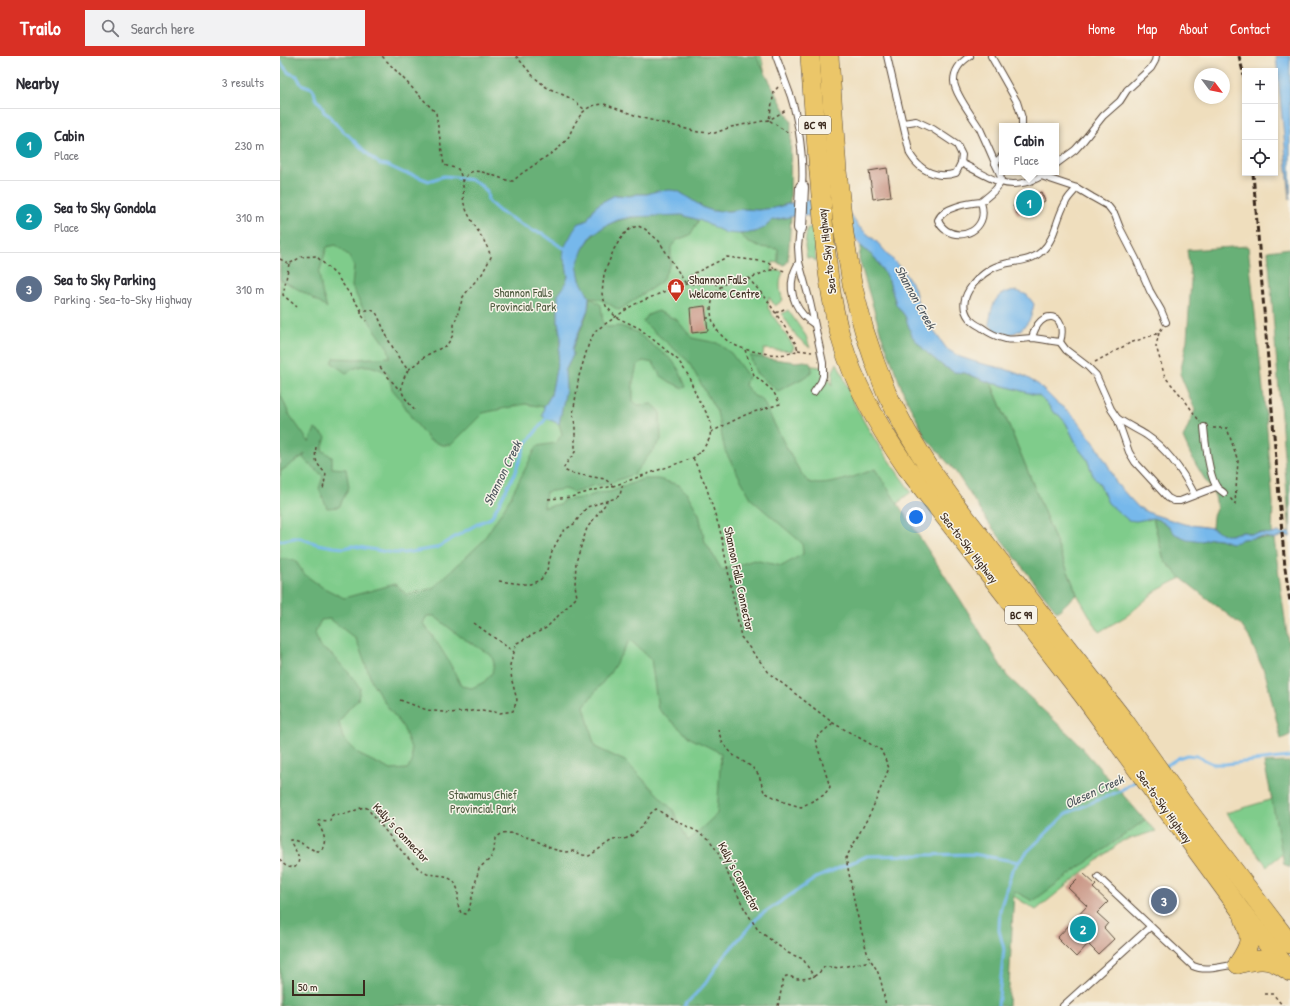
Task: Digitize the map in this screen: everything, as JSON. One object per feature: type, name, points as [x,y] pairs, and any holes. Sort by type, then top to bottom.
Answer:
[{"type":"highway","name":"Sea-to-Sky Highway","points":[[810,56],[823,226],[827,268],[834,311],[842,342],[852,370],[870,410],[889,441],[946,519],[1083,695],[1242,911],[1289,972]]},
{"type":"highway","name":"Sea-to-Sky Highway","points":[[829,56],[837,171],[844,234],[852,284],[864,330],[887,394],[907,432],[930,469],[958,508],[1125,722],[1181,801],[1290,944]]},
{"type":"highway","points":[[831,78],[833,56]]},
{"type":"highway","points":[[1238,964],[1248,949],[1249,940],[1242,911]]},
{"type":"highway","points":[[1238,964],[1256,960],[1264,960],[1279,964],[1289,972]]},
{"type":"street","points":[[800,228],[802,187]]},
{"type":"lane","points":[[776,56],[793,106],[803,172],[802,187]]},
{"type":"lane","points":[[887,56],[910,154],[920,167],[935,175],[947,176],[956,173],[961,163],[962,155],[957,145],[933,129],[916,121],[903,123]]},
{"type":"lane","points":[[970,56],[957,68],[954,86],[980,130],[999,172]]},
{"type":"lane","points":[[991,56],[1017,102],[1022,123]]},
{"type":"lane","points":[[1059,162],[1075,150],[1103,116],[1120,101],[1127,90],[1151,68],[1156,56]]},
{"type":"lane","points":[[995,163],[999,159]]},
{"type":"lane","points":[[961,163],[1000,182],[1016,184],[1032,182],[1042,175]]},
{"type":"lane","points":[[981,202],[983,211],[981,221],[976,228],[966,233],[957,234],[950,233],[940,225],[938,220],[939,216],[944,211],[971,203],[981,202],[992,193],[1000,182],[1001,175]]},
{"type":"lane","points":[[1046,175],[1077,188],[1108,206],[1115,215],[1150,291],[1162,310],[1166,322]]},
{"type":"lane","points":[[1077,188],[1066,201],[1052,238],[1041,252],[1028,259],[993,268],[981,276],[970,287],[965,303],[969,318],[986,331],[1008,340],[1032,338],[1060,342],[1066,350],[1087,366],[1096,375],[1116,418],[1129,452],[1135,462],[1168,498],[1174,501],[1180,501],[1216,487]]},
{"type":"lane","points":[[800,228],[798,247],[799,262],[823,363],[823,376],[814,392]]},
{"type":"lane","points":[[799,262],[793,274],[792,290],[796,305],[808,320],[814,324]]},
{"type":"lane","points":[[1032,338],[1034,331],[1040,322],[1044,317],[1049,316],[1058,320],[1061,327],[1062,335],[1060,342]]},
{"type":"lane","points":[[1116,418],[1147,436],[1168,455],[1186,478],[1195,494]]},
{"type":"lane","points":[[1204,427],[1205,442],[1212,475],[1216,487],[1224,493]]},
{"type":"lane","points":[[1098,877],[1188,963],[1198,969],[1238,964]]},
{"type":"lane","points":[[1063,1006],[1150,927]]},
{"type":"path","points":[[382,56],[436,113],[444,165],[458,169],[463,182]]},
{"type":"path","points":[[516,56],[534,77],[546,87],[572,99],[585,110]]},
{"type":"path","points":[[769,120],[774,92],[784,79]]},
{"type":"path","points":[[400,390],[408,370],[427,355],[447,345],[453,335],[454,325],[463,297],[482,274],[491,257],[465,209],[462,194],[463,182],[467,175],[470,173],[485,172],[506,181],[513,181],[559,148],[568,138],[575,123],[585,110],[595,105],[604,104],[643,118],[698,132],[715,133],[769,120],[793,106]]},
{"type":"path","points":[[769,120],[787,132],[798,132]]},
{"type":"path","points":[[548,499],[571,497],[623,483],[693,458],[707,444],[711,432],[709,417],[698,399],[688,375],[678,360],[638,328],[616,317],[606,306],[602,294],[604,274],[614,249],[623,235],[631,228],[638,226],[659,241],[686,284]]},
{"type":"path","points":[[288,264],[301,257],[316,256],[336,276],[361,310],[361,314],[366,320]]},
{"type":"path","points":[[686,284],[691,275],[727,257],[768,262],[772,264],[774,269]]},
{"type":"path","points":[[280,259],[288,264]]},
{"type":"path","points":[[288,264],[283,295],[297,307]]},
{"type":"path","points":[[793,274],[779,268],[748,278],[731,280],[720,287],[712,299],[711,318],[720,335],[744,349],[771,354],[792,354],[798,350],[820,353]]},
{"type":"path","points":[[748,278],[760,290],[776,313],[796,344],[798,350]]},
{"type":"path","points":[[613,486],[605,479],[570,473],[564,468],[575,452],[575,425],[573,414],[578,376],[589,342],[596,331],[634,305],[668,290],[686,284],[714,283],[720,287]]},
{"type":"path","points":[[776,313],[786,308]]},
{"type":"path","points":[[361,310],[372,310],[377,314],[389,341],[408,370]]},
{"type":"path","points":[[706,318],[711,318]]},
{"type":"path","points":[[1166,322],[1159,333],[1156,346],[1165,377],[1184,399],[1204,427],[1227,428],[1238,460],[1235,504],[1224,493]]},
{"type":"path","points":[[1087,366],[1130,343],[1159,333]]},
{"type":"path","points":[[711,432],[747,414],[780,404],[773,391],[754,375],[744,349]]},
{"type":"path","points":[[380,367],[400,390],[415,411]]},
{"type":"path","points":[[316,447],[314,455],[317,464],[326,474],[323,489]]},
{"type":"path","name":"Shannon Falls Connector","points":[[693,458],[706,486],[720,530],[741,637],[770,674],[833,723],[881,750],[888,768],[871,812],[846,858],[856,910],[868,956],[877,970],[881,981],[886,1006]]},
{"type":"path","points":[[499,581],[530,584],[544,577],[552,551],[563,531],[574,524],[587,507],[616,498],[620,494],[623,483]]},
{"type":"path","points":[[400,700],[426,710],[450,713],[482,710],[500,713],[513,711],[517,700],[510,665],[517,643],[546,628],[577,597],[575,585],[576,562],[587,528],[606,502]]},
{"type":"path","points":[[474,623],[514,652]]},
{"type":"path","points":[[718,729],[722,742],[729,751],[752,767],[759,775],[764,792],[784,802],[801,807],[824,795],[830,787],[815,739],[833,723]]},
{"type":"path","name":"Kelly’s Connector","points":[[280,859],[282,864],[287,867],[294,868],[299,864],[299,858],[290,840],[296,841],[318,852],[321,851],[323,848],[324,834],[318,823],[319,820],[330,821],[331,816],[334,814],[342,815],[352,813],[364,807],[367,808],[405,855],[418,868],[427,874],[445,876],[454,881],[458,890],[458,905],[461,913],[466,914],[469,910],[479,868],[490,859],[494,851],[496,838],[500,834],[513,833],[533,839],[552,849],[589,856],[612,840],[625,839],[633,835],[641,827],[650,813],[656,809],[709,839],[717,851],[744,908],[758,930],[788,953],[803,959],[814,977]]},
{"type":"path","points":[[778,1006],[783,981],[786,976],[797,979],[814,977],[821,972],[824,967],[838,968],[870,961]]},
{"type":"path","points":[[1264,994],[1273,994],[1283,1006]]},
{"type":"green space","name":"Shannon Falls Provincial Park","points":[[280,56],[761,56],[784,159],[774,248],[779,249],[778,263],[773,262],[772,271],[779,270],[783,272],[780,286],[783,300],[775,306],[769,297],[768,308],[794,347],[792,351],[764,349],[762,360],[830,368],[829,379],[832,386],[833,371],[837,363],[860,415],[881,449],[911,492],[902,499],[886,520],[1004,673],[1156,831],[1122,841],[1036,910],[1010,894],[280,1006]]},
{"type":"green space","name":"Shannon Falls Provincial Park","points":[[280,56],[756,56],[791,121],[790,203],[774,208],[758,210],[744,209],[713,211],[704,208],[678,191],[657,191],[630,196],[615,195],[602,202],[595,207],[587,220],[583,222],[563,258],[566,264],[568,277],[558,295],[558,322],[561,338],[551,395],[544,407],[525,404],[483,413],[451,445],[442,445],[429,440],[411,417],[401,400],[392,389],[388,373],[376,368],[362,366],[346,373],[332,363],[334,358],[356,359],[390,357],[388,348],[371,324],[352,287],[354,266],[348,255],[336,245],[327,247],[319,273],[322,292],[327,308],[280,279]]},
{"type":"green space","name":"Stawamus Chief Provincial Park","points":[[682,215],[699,220],[690,235],[677,240],[671,247],[671,263],[661,282],[619,310],[602,300],[590,297],[601,305],[603,323],[607,327],[621,326],[636,332],[672,360],[679,370],[686,387],[683,388],[660,375],[653,363],[643,361],[637,365],[633,382],[633,401],[638,405],[652,404],[660,411],[661,440],[634,474],[608,484],[591,486],[580,491],[574,492],[565,489],[546,492],[544,507],[561,504],[563,500],[584,498],[598,493],[610,492],[643,479],[658,479],[679,485],[686,492],[699,514],[705,542],[722,570],[754,560],[782,566],[803,554],[802,543],[752,500],[725,451],[717,412],[688,361],[643,322],[648,315],[658,311],[677,320],[692,338],[717,343],[731,353],[748,376],[745,385],[754,396],[762,399],[792,457],[809,482],[815,484],[832,483],[875,469],[960,599],[1007,676],[1075,740],[1145,820],[1033,901],[1014,891],[1008,1006],[280,1006],[280,559],[295,560],[304,574],[322,587],[344,598],[395,584],[407,595],[433,588],[482,542],[508,502],[537,446],[556,443],[562,434],[559,424],[566,389],[565,371],[573,355],[572,349],[584,323],[589,302],[589,297],[584,289],[577,268],[577,262],[580,254],[587,243],[596,233],[606,226],[618,221],[643,216]],"holes":[[[427,616],[434,616],[461,637],[491,655],[494,663],[492,673],[484,682],[472,688],[461,686],[444,653],[423,623]],[[330,619],[356,639],[372,682],[387,706],[403,727],[411,748],[412,763],[407,769],[391,770],[360,755],[343,738],[339,723],[349,708],[358,700],[360,688],[349,673],[332,655],[319,646],[315,633],[321,620]],[[630,640],[651,659],[658,709],[690,738],[721,753],[717,814],[688,841],[673,810],[625,761],[595,747],[584,706],[610,673]]]},
{"type":"green space","points":[[791,217],[788,260],[786,264],[783,265],[778,263],[778,249],[759,247],[747,242],[740,234],[755,232],[764,228],[773,220]]},
{"type":"green space","points":[[807,228],[813,228],[816,261],[811,258],[807,258],[805,246]]},
{"type":"green space","points":[[861,246],[876,259],[889,281],[896,304],[905,316],[912,336],[926,352],[943,366],[954,372],[965,373],[991,383],[1077,594],[1057,612],[988,522],[955,471],[926,438],[904,394],[881,334],[859,259]]},
{"type":"green space","points":[[1248,246],[1266,418],[1273,503],[1272,534],[1251,534],[1244,532],[1225,535],[1212,528],[1213,516],[1217,507],[1215,496],[1192,458],[1183,438],[1195,410],[1180,374],[1187,340],[1191,280],[1187,250]]},
{"type":"green space","points":[[1290,248],[1290,532],[1268,251]]},
{"type":"green space","points":[[788,310],[806,336],[810,348],[797,337],[782,314]]},
{"type":"green space","points":[[750,356],[796,362],[809,362],[812,370],[809,375],[778,391],[756,373]]},
{"type":"green space","points":[[991,383],[1039,396],[1053,412],[1059,415],[1066,423],[1079,449],[1087,459],[1094,478],[1099,483],[1108,503],[1148,520],[1153,518],[1164,560],[1181,578],[1156,591],[1128,615],[1099,632],[1077,594]]},
{"type":"green space","points":[[280,393],[289,414],[309,442],[315,429],[326,437],[322,450],[332,457],[332,468],[346,469],[349,487],[339,507],[327,508],[319,489],[323,476],[303,458],[305,453],[281,471],[280,476]]},
{"type":"green space","points":[[1153,518],[1169,526],[1175,534],[1202,541],[1211,538],[1220,539],[1231,543],[1242,539],[1274,539],[1290,656],[1290,735],[1281,739],[1266,676],[1249,637],[1241,625],[1181,578],[1164,560]]},
{"type":"green space","points":[[1290,762],[1290,868],[1284,864],[1264,763]]},
{"type":"green space","points":[[1290,794],[1290,848],[1267,866],[1226,813]]},
{"type":"water","points":[[1276,56],[1290,56],[1290,199],[1278,68]]},
{"type":"water","points":[[670,190],[678,191],[704,208],[713,211],[744,209],[758,210],[810,200],[830,208],[835,217],[851,215],[858,226],[876,241],[903,271],[914,287],[919,307],[927,322],[947,349],[960,357],[1005,369],[1024,376],[1039,385],[1076,419],[1096,445],[1109,467],[1116,483],[1138,507],[1152,514],[1184,524],[1212,528],[1225,535],[1244,532],[1251,534],[1272,534],[1278,532],[1282,534],[1290,532],[1290,537],[1282,536],[1274,539],[1265,537],[1242,539],[1238,542],[1231,543],[1220,539],[1211,538],[1202,541],[1187,539],[1175,534],[1169,526],[1153,518],[1136,521],[1128,520],[1108,503],[1099,483],[1094,478],[1087,459],[1079,449],[1066,423],[1059,415],[1053,412],[1039,396],[991,383],[965,373],[954,372],[943,366],[926,352],[912,336],[905,316],[896,304],[889,281],[876,259],[861,246],[853,236],[837,225],[832,227],[816,217],[801,215],[773,220],[764,228],[755,232],[740,234],[726,233],[699,220],[682,215],[631,217],[618,220],[605,226],[592,235],[583,249],[577,265],[580,280],[589,297],[588,309],[572,349],[573,355],[565,371],[566,389],[559,424],[542,416],[544,407],[551,395],[561,338],[558,322],[558,295],[568,277],[566,264],[563,258],[564,248],[577,224],[587,220],[595,207],[615,195],[630,196]]},
{"type":"water","points":[[1017,291],[1027,295],[1034,304],[1030,319],[1026,325],[1016,332],[1005,334],[999,332],[989,324],[993,306],[1000,295],[1006,292]]},
{"type":"building","points":[[887,168],[891,196],[873,199],[869,171]]},
{"type":"building","points":[[1041,192],[1045,201],[1018,215],[1013,206]]},
{"type":"building","points":[[705,306],[708,331],[692,333],[690,308]]},
{"type":"building","points":[[1083,873],[1096,885],[1093,888],[1108,902],[1097,913],[1108,923],[1104,928],[1114,939],[1098,954],[1088,944],[1076,957],[1057,938],[1087,906],[1068,888]]},
{"type":"waterway","points":[[280,62],[289,73],[297,76],[301,84],[312,88],[316,100],[321,104],[324,112],[380,164],[387,165],[404,173],[429,181],[444,176],[471,180],[487,191],[488,201],[499,211],[533,231],[542,233],[561,247],[568,249]]},
{"type":"waterway","name":"Shannon Creek","points":[[280,541],[300,538],[317,544],[334,547],[344,548],[353,546],[393,553],[404,553],[436,548],[479,523],[491,518],[515,473],[526,444],[548,416]]},
{"type":"waterway","name":"Olesen Creek","points":[[1164,767],[1178,758],[1187,755],[1196,756],[1214,764],[1290,757]]},
{"type":"waterway","name":"Olesen Creek","points":[[998,1006],[1004,949],[999,930],[1000,910],[1012,870],[1027,852],[1066,814],[1120,791],[1138,780]]},
{"type":"waterway","points":[[684,1006],[705,984],[725,955],[759,916],[816,878],[867,856],[973,854],[1019,862]]},
{"type":"railway","points":[[1239,56],[1242,68]]},
{"type":"railway","points":[[1253,176],[1285,568],[1290,602]]},
{"type":"place","name":"Cabin","points":[[1029,203]]},
{"type":"place","name":"Shannon Falls Welcome Centre","points":[[676,302]]},
{"type":"place","name":"Sea to Sky Parking","points":[[1164,901]]},
{"type":"place","name":"Sea to Sky Gondola","points":[[1083,929]]}]
